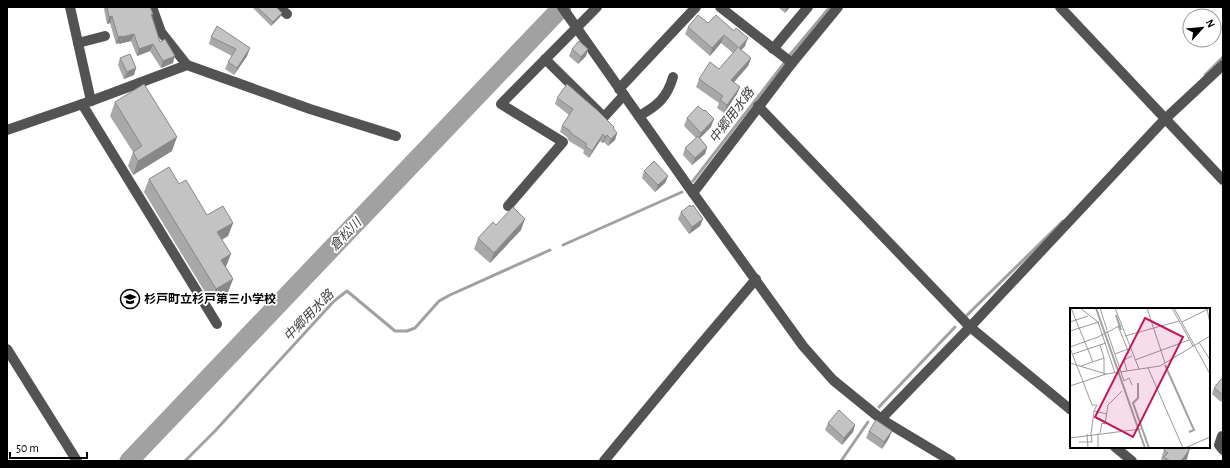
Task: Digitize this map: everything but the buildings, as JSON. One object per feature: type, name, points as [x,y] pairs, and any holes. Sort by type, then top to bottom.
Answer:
[{"type":"street","points":[[70,7],[78,43],[86,103],[217,324]]},
{"type":"street","points":[[152,7],[161,32],[187,65],[310,109],[396,136]]},
{"type":"street","points":[[562,7],[803,346],[833,380],[881,419],[952,461]]},
{"type":"street","points":[[508,206],[562,142],[501,104],[597,7]]},
{"type":"street","points":[[545,59],[604,117],[621,92],[696,7]]},
{"type":"street","points":[[720,7],[792,63]]},
{"type":"street","points":[[773,49],[808,7]]},
{"type":"street","points":[[693,193],[758,106],[838,7]]},
{"type":"street","points":[[1060,7],[1223,180]]},
{"type":"street","points":[[78,43],[105,36]]},
{"type":"street","points":[[7,130],[86,103],[187,65]]},
{"type":"street","points":[[881,419],[970,327],[1165,119],[1223,65]]},
{"type":"street","points":[[639,116],[654,108],[664,98],[670,88],[673,78]]},
{"type":"street","points":[[758,106],[970,327],[1070,409]]},
{"type":"street","points":[[604,461],[756,280]]},
{"type":"street","points":[[7,349],[77,461]]},
{"type":"street","points":[[1222,436],[1219,446],[1223,450]]},
{"type":"street","points":[[1116,448],[1132,461]]},
{"type":"waterway","name":"倉松川","points":[[129,461],[562,7]]},
{"type":"waterway","name":"中郷用水路","points":[[789,56],[830,7]]},
{"type":"waterway","points":[[1205,75],[1223,57]]},
{"type":"waterway","name":"中郷用水路","points":[[693,181],[785,62]]},
{"type":"waterway","name":"中郷用水路","points":[[563,245],[682,192]]},
{"type":"waterway","points":[[964,318],[1063,221]]},
{"type":"waterway","name":"中郷用水路","points":[[185,461],[215,431],[334,301],[347,291],[395,331],[407,331],[415,328],[439,301],[550,250]]},
{"type":"waterway","points":[[879,407],[955,327]]},
{"type":"waterway","points":[[841,461],[868,422]]},
{"type":"place","name":"杉戸町立杉戸第三小学校","points":[[130,299]]}]
